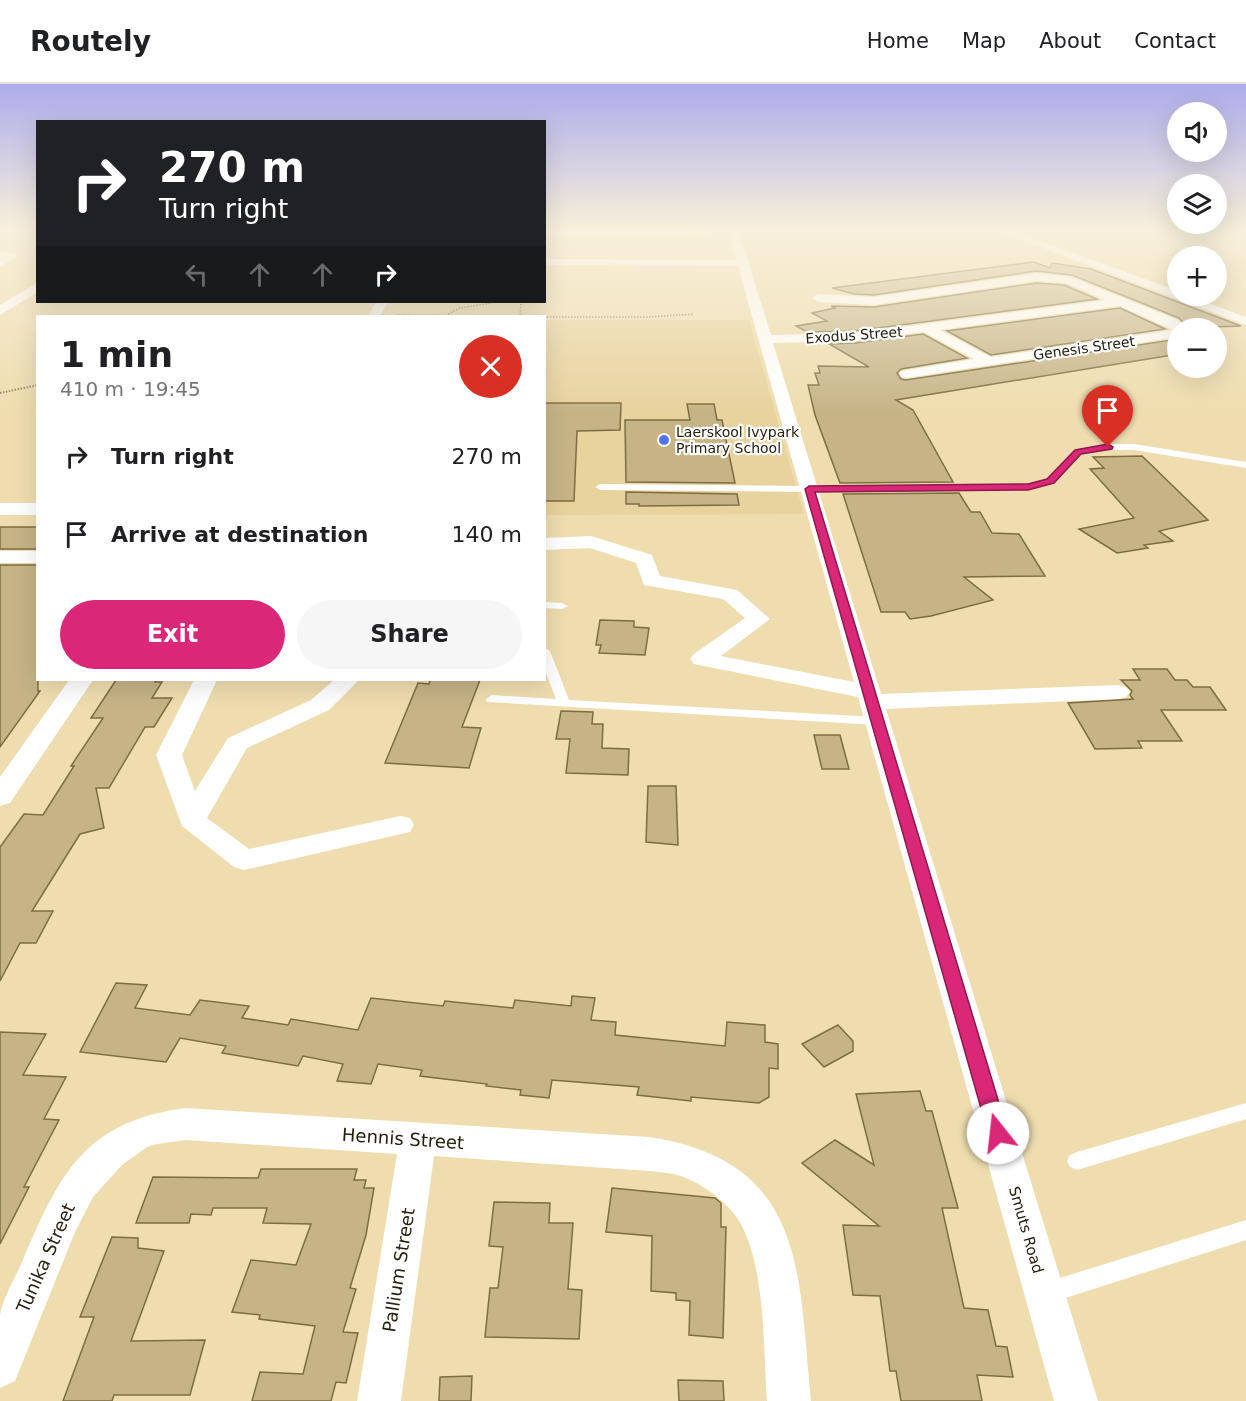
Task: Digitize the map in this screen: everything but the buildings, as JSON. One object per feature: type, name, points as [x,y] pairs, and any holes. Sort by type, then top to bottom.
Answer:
[{"type":"street","points":[[0,311],[31,290]]},
{"type":"street","name":"Smuts Road","points":[[751,290],[1076,1401]]},
{"type":"street","points":[[818,298],[874,301],[950,290]]},
{"type":"street","points":[[1092,290],[1167,321]]},
{"type":"street","points":[[874,301],[990,362]]},
{"type":"street","name":"Exodus Street","points":[[766,339],[820,339],[927,329],[1120,302]]},
{"type":"street","points":[[375,314],[381,303]]},
{"type":"street","points":[[1207,306],[1246,321]]},
{"type":"street","name":"Genesis Street","points":[[906,374],[1167,335]]},
{"type":"street","points":[[0,509],[36,509]]},
{"type":"street","points":[[551,542],[591,542],[645,559],[651,581],[730,594],[759,619],[702,659],[873,705],[1118,692]]},
{"type":"street","points":[[0,557],[36,557]]},
{"type":"street","points":[[0,797],[80,681]]},
{"type":"street","points":[[205,681],[169,755],[192,820],[244,860],[400,825]]},
{"type":"street","points":[[192,820],[237,743],[320,705],[346,681]]},
{"type":"street","name":"Hennis Street","points":[[79,1185],[109,1153],[134,1136],[155,1128],[186,1124],[649,1154],[685,1161],[715,1174],[738,1192],[760,1218],[775,1263],[789,1401]]},
{"type":"street","name":"Pallium Street","points":[[379,1401],[418,1140]]},
{"type":"street","name":"Tunika Street","points":[[0,1366],[58,1224],[79,1185]]},
{"type":"lane","points":[[600,487],[809,489],[1028,487],[1050,481],[1078,452],[1108,447],[1134,447],[1246,465]]},
{"type":"lane","points":[[546,605],[562,606]]},
{"type":"lane","points":[[546,656],[564,703]]},
{"type":"lane","points":[[492,699],[564,703],[873,705]]},
{"type":"lane","points":[[1077,1161],[1246,1110]]},
{"type":"lane","points":[[1045,1293],[1246,1230]]},
{"type":"path","points":[[375,314],[447,315],[460,308],[492,303]]},
{"type":"path","points":[[520,315],[521,304]]},
{"type":"path","points":[[546,317],[647,317],[694,314]]},
{"type":"path","points":[[0,393],[36,385]]},
{"type":"shaded area","name":"Laerskool Ivypark Primary School","points":[[546,320],[749,320],[804,514],[546,515]]},
{"type":"place","name":"Laerskool Ivypark Primary School","points":[[664,440]]},
{"type":"route","points":[[998,1133],[809,489],[1028,487],[1050,481],[1078,452],[1108,447]]}]
